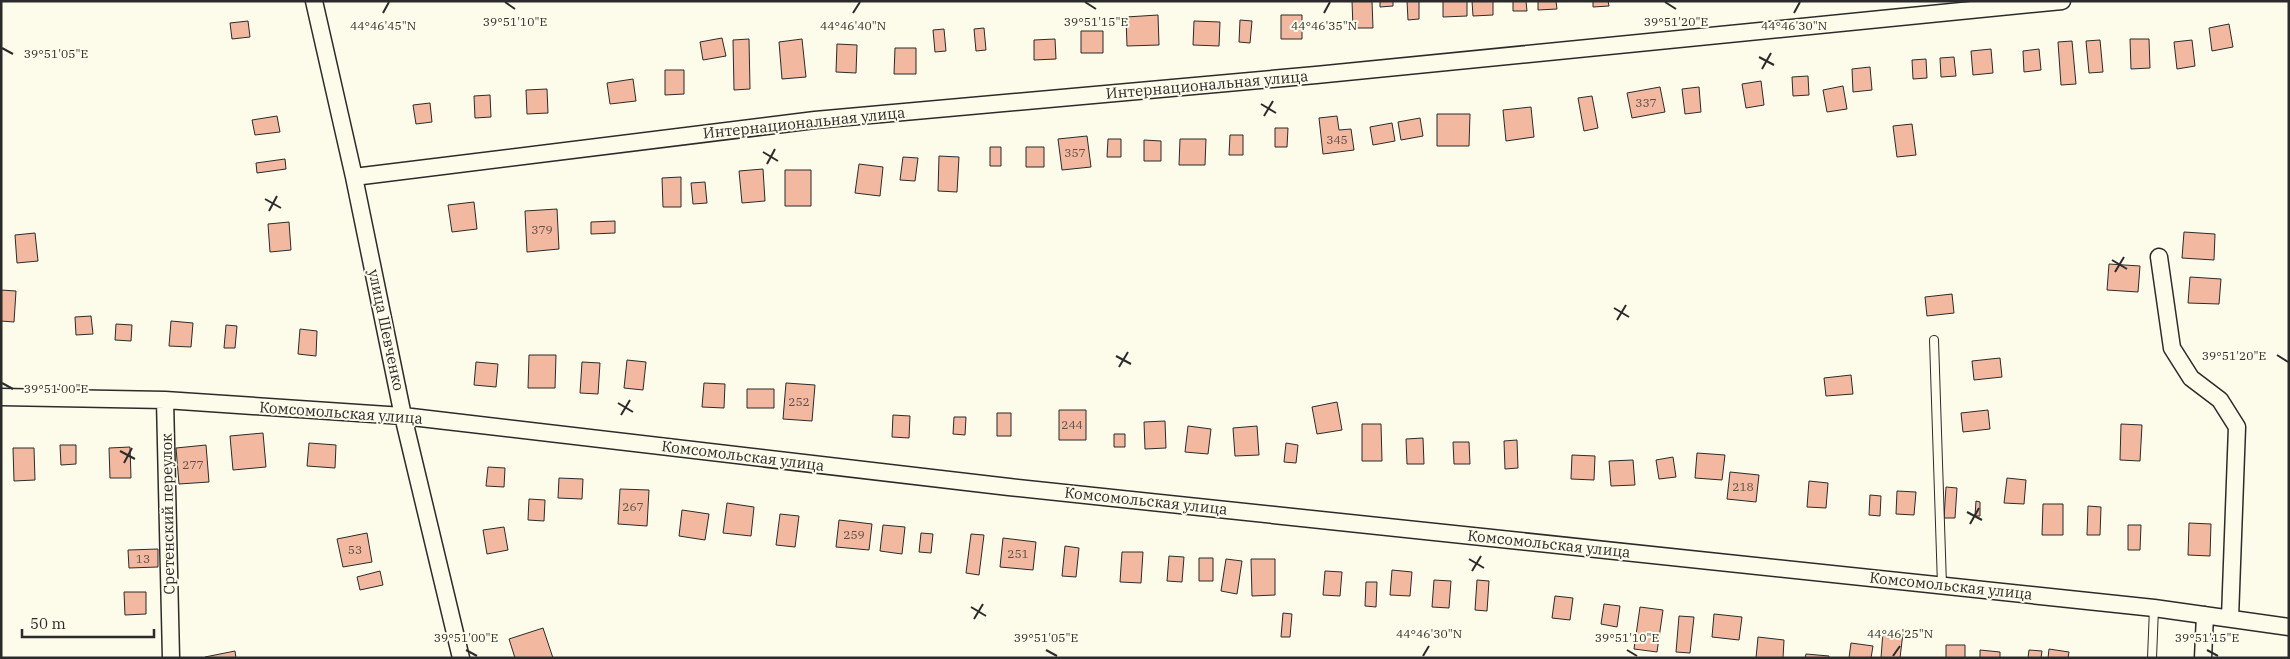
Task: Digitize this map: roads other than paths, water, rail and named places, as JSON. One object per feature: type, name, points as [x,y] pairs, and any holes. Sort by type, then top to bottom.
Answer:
[{"type":"street","name":"улица Шевченко","points":[[314,1],[354,177],[404,416],[461,658]]},
{"type":"street","name":"Интернациональная улица","points":[[354,177],[815,120],[1316,76],[2062,1]]},
{"type":"street","points":[[2159,257],[2172,348],[2191,378],[2220,400],[2237,427],[2230,618]]},
{"type":"street","name":"Комсомольская улица","points":[[1,398],[165,400],[404,416],[1009,487],[2154,608],[2289,627]]},
{"type":"street","name":"Сретенский переулок","points":[[165,400],[171,658]]},
{"type":"street","points":[[2203,658],[2205,615]]},
{"type":"lane","points":[[1934,340],[1942,585]]},
{"type":"lane","points":[[2152,658],[2154,608]]}]
